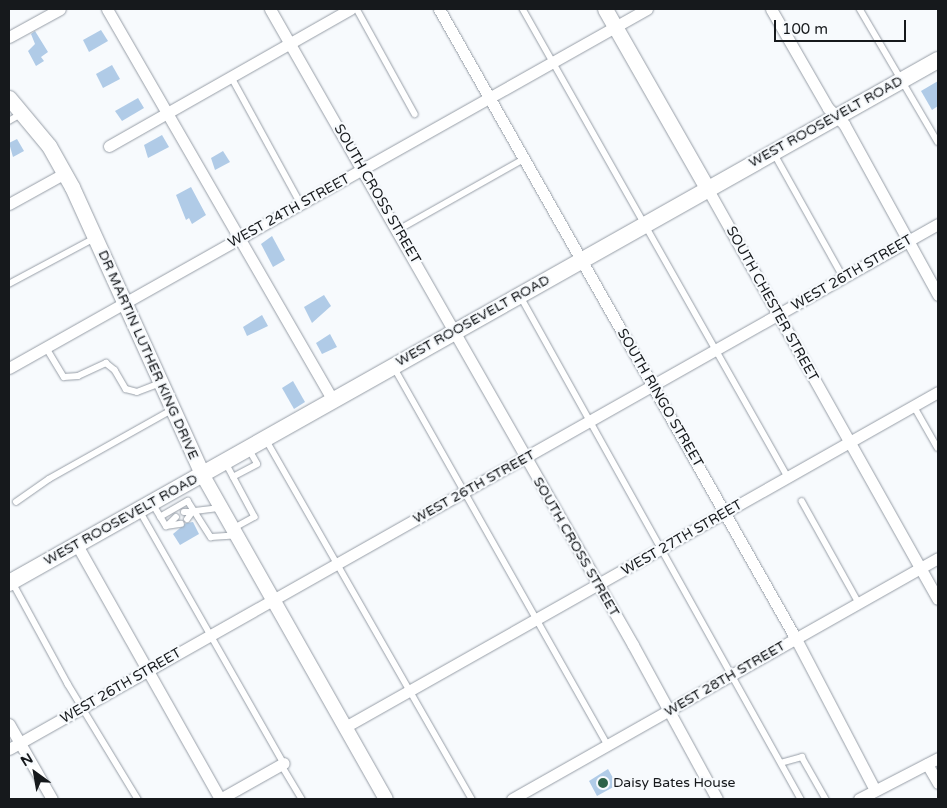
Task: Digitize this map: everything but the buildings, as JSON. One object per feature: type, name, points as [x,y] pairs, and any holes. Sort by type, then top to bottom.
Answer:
[{"type":"main road","name":"SOUTH CHESTER STREET","points":[[605,9],[707,188]]},
{"type":"main road","name":"WEST ROOSEVELT ROAD","points":[[11,582],[707,188],[938,60]]},
{"type":"main road","name":"DR MARTIN LUTHER KING DRIVE","points":[[9,98],[23,113],[65,173],[202,474]]},
{"type":"street","points":[[9,38],[60,9]]},
{"type":"street","points":[[107,9],[238,239],[333,400]]},
{"type":"street","name":"SOUTH CROSS STREET","points":[[270,9],[398,230],[717,799]]},
{"type":"street","points":[[109,146],[350,9]]},
{"type":"street","name":"SOUTH RINGO STREET","points":[[439,9],[654,385],[796,639],[876,795]]},
{"type":"street","name":"WEST 24TH STREET","points":[[9,368],[647,9]]},
{"type":"street","points":[[771,9],[828,108],[844,124],[938,295]]},
{"type":"street","points":[[9,204],[65,173]]},
{"type":"street","name":"SOUTH CHESTER STREET","points":[[707,188],[938,599]]},
{"type":"street","name":"WEST 26TH STREET","points":[[9,749],[938,224]]},
{"type":"street","name":"WEST 27TH STREET","points":[[345,727],[938,392]]},
{"type":"street","name":"DR MARTIN LUTHER KING DRIVE","points":[[202,474],[386,799]]},
{"type":"street","points":[[77,545],[146,672],[220,799],[282,763]]},
{"type":"street","name":"WEST 28TH STREET","points":[[512,799],[938,558]]},
{"type":"street","points":[[9,724],[52,799]]},
{"type":"street","points":[[859,799],[876,795],[938,758]]},
{"type":"street","points":[[927,764],[938,783]]},
{"type":"lane","points":[[356,9],[415,114]]},
{"type":"lane","points":[[523,9],[788,477]]},
{"type":"lane","points":[[860,9],[938,142]]},
{"type":"lane","points":[[231,76],[301,204]]},
{"type":"lane","points":[[9,121],[23,113]]},
{"type":"lane","points":[[773,152],[844,278]]},
{"type":"lane","points":[[398,230],[524,159]]},
{"type":"lane","points":[[9,284],[95,238]]},
{"type":"lane","points":[[520,295],[801,799]]},
{"type":"lane","points":[[46,347],[64,377],[78,376],[106,363],[115,370],[126,389],[137,392],[160,383]]},
{"type":"lane","points":[[393,366],[535,620],[608,745]]},
{"type":"lane","points":[[914,406],[938,448]]},
{"type":"lane","points":[[16,502],[49,478],[172,410]]},
{"type":"lane","points":[[266,439],[472,799]]},
{"type":"lane","points":[[233,477],[257,464],[248,449]]},
{"type":"lane","points":[[178,487],[211,537],[235,532],[255,517],[225,462]]},
{"type":"lane","points":[[802,501],[859,603]]},
{"type":"lane","points":[[160,517],[188,502]]},
{"type":"lane","points":[[145,506],[160,517],[166,526],[168,524],[180,524]]},
{"type":"lane","points":[[145,506],[211,635],[302,799]]},
{"type":"lane","points":[[184,512],[214,511],[221,507]]},
{"type":"lane","points":[[188,519],[194,512]]},
{"type":"lane","points":[[168,524],[176,516]]},
{"type":"lane","points":[[11,582],[83,708],[138,799]]},
{"type":"lane","points":[[781,763],[802,757],[826,799]]},
{"type":"place","name":"Daisy Bates House","points":[[603,783]]}]
